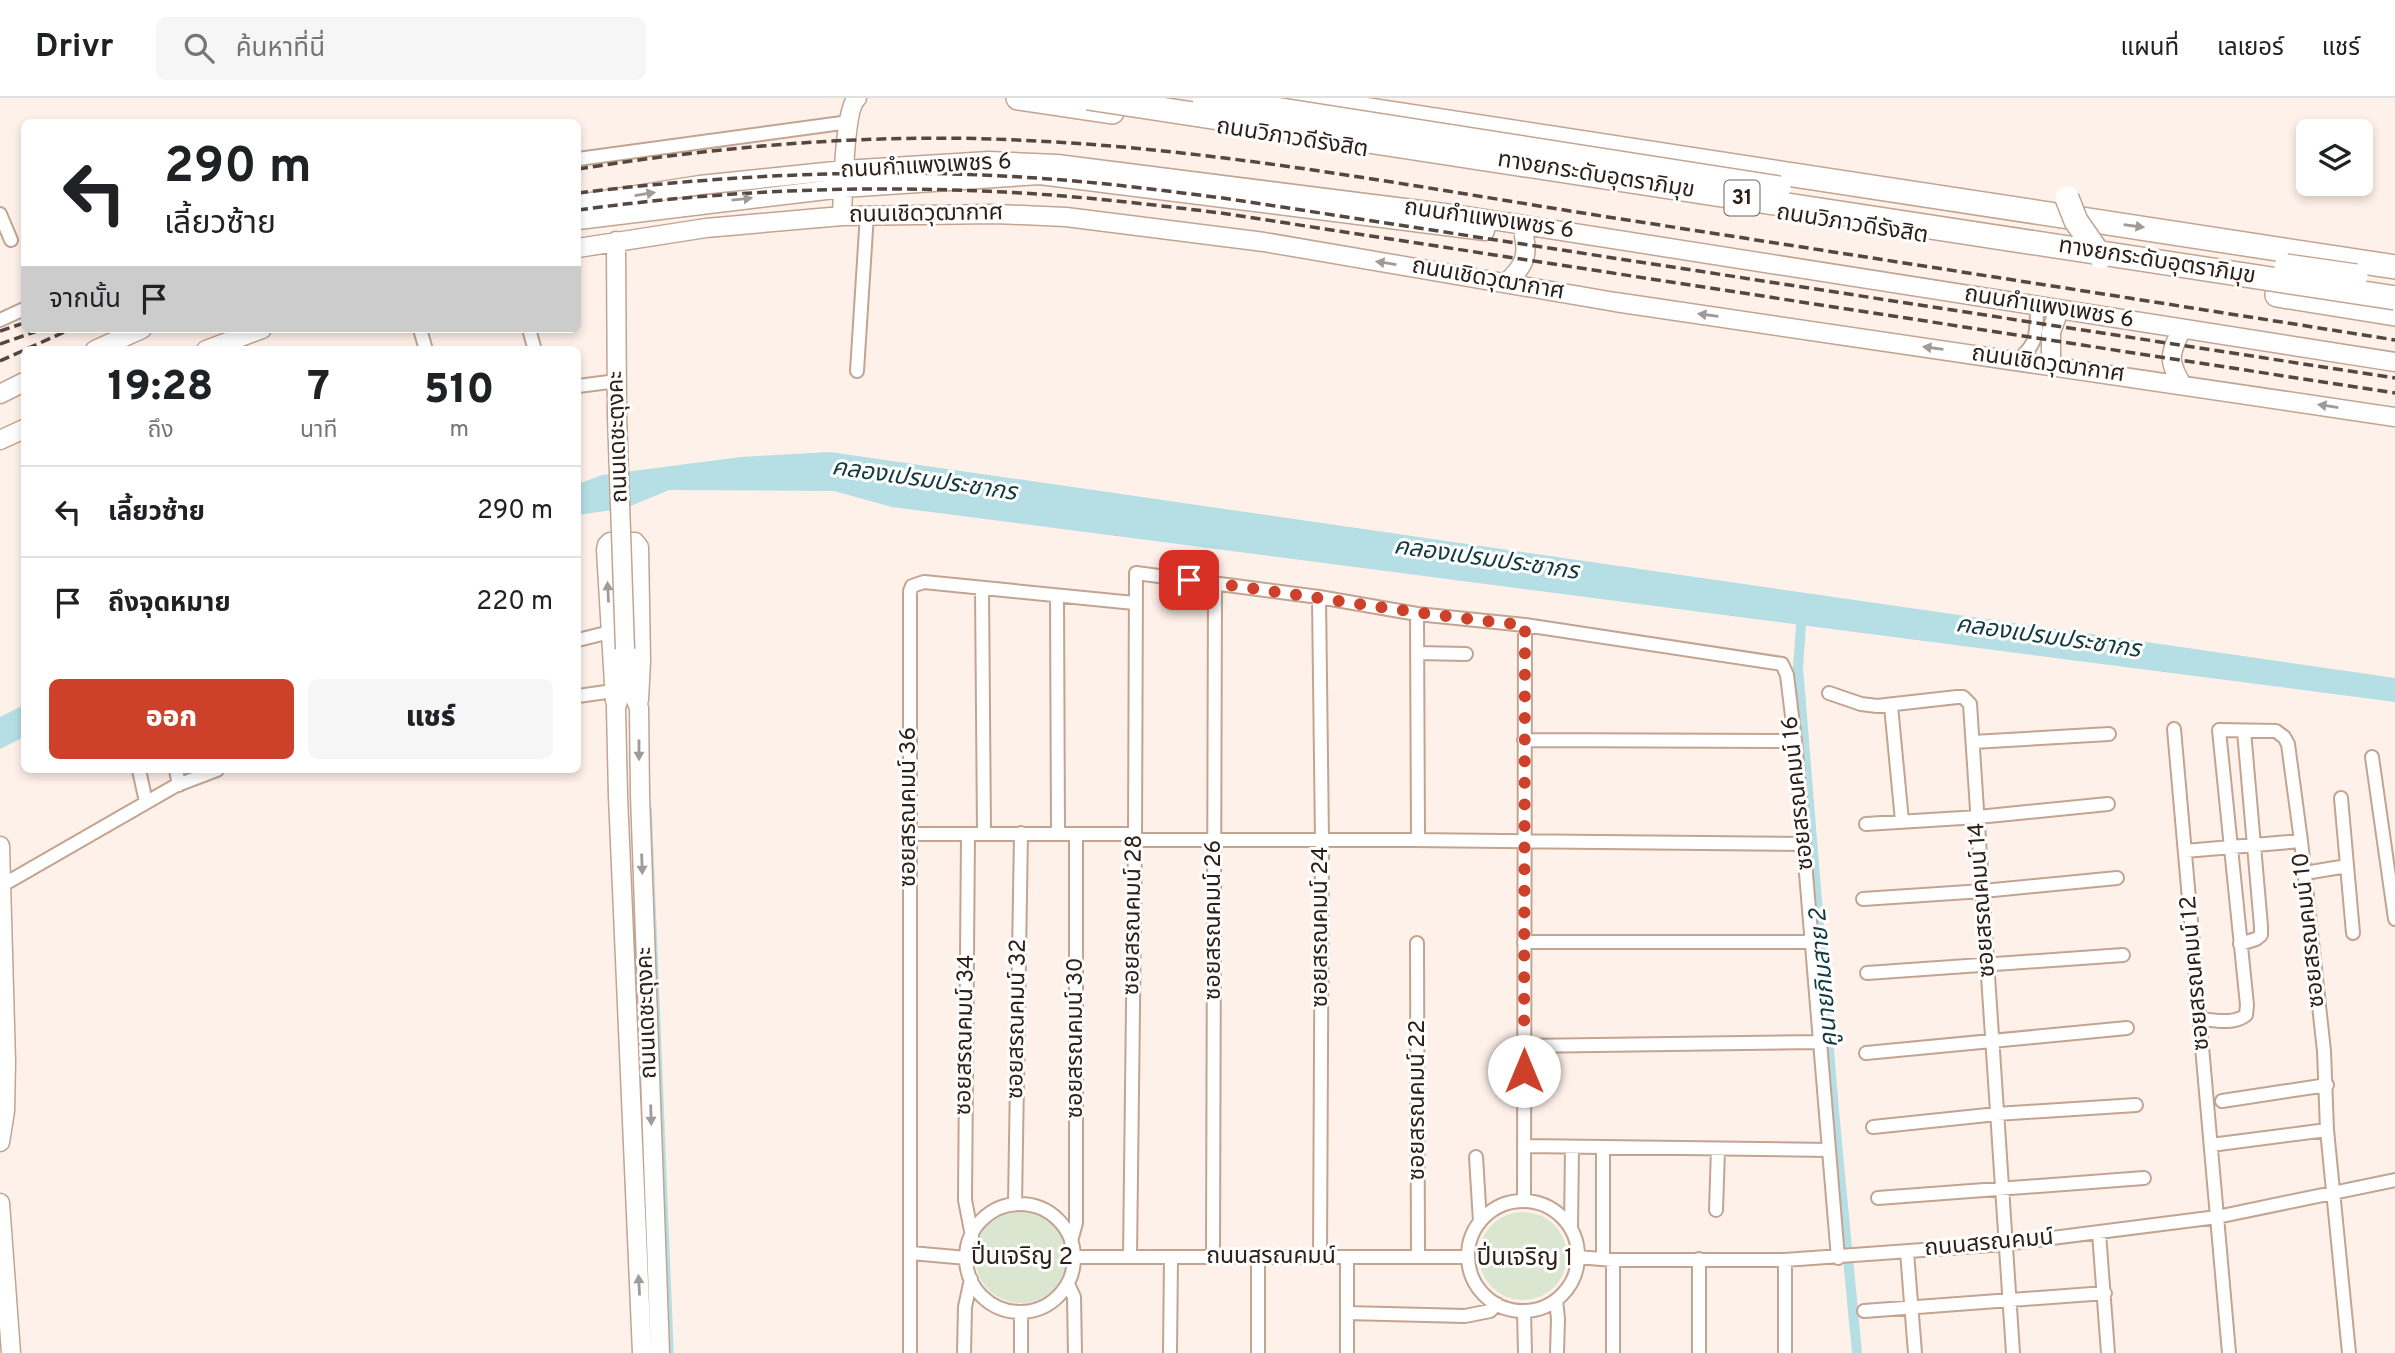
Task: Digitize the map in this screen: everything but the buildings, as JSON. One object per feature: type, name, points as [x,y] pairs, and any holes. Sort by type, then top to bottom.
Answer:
[{"type":"highway","name":"ถนนวิภาวดีรังสิต","points":[[1018,98],[2395,308]]},
{"type":"highway","name":"ทางยกระดับอุตราภิมุข","points":[[1088,98],[2395,298]]},
{"type":"highway","name":"ทางยกระดับอุตราภิมุข","points":[[1204,98],[2395,283]]},
{"type":"highway","name":"ถนนวิภาวดีรังสิต","points":[[1291,98],[2395,267]]},
{"type":"highway","points":[[2067,198],[2076,221],[2104,261],[2128,270],[2395,314]]},
{"type":"main road","points":[[843,179],[853,106]]},
{"type":"main road","name":"ถนนกำแพงเพชร 6","points":[[581,220],[843,179],[989,161],[1057,164],[1460,215],[2395,362]]},
{"type":"main road","name":"ถนนกำแพงเพชร 6","points":[[581,204],[700,185],[1040,175],[1524,236],[1905,296],[2058,313],[2395,370]]},
{"type":"main road","name":"ถนนกำแพงเพชร 6","points":[[842,216],[843,179]]},
{"type":"main road","name":"ถนนเชิดวุฒากาศ","points":[[581,247],[705,228],[867,214],[1066,217],[1264,242],[1638,305],[2395,416]]},
{"type":"main road","points":[[1506,283],[1519,272],[1525,262],[1527,248],[1524,236]]},
{"type":"main road","name":"ถนนเดชะตุงคะ","points":[[616,241],[617,415],[626,675],[639,708],[660,1353]]},
{"type":"main road","points":[[2051,365],[2051,332],[2058,313]]},
{"type":"main road","points":[[104,346],[133,333]]},
{"type":"main road","points":[[217,346],[251,333]]},
{"type":"main road","points":[[2179,335],[2171,356],[2173,370],[2182,384]]},
{"type":"main road","points":[[0,394],[21,384]]},
{"type":"main road","points":[[0,440],[21,430]]},
{"type":"main road","points":[[615,699],[607,545],[610,542],[635,542],[639,547],[639,708]]},
{"type":"main road","name":"ถนนเดชะตุงคะ","points":[[626,675],[615,699],[642,1353]]},
{"type":"main road","points":[[0,846],[6,1062],[5,1111],[0,1142]]},
{"type":"main road","points":[[0,1203],[11,1353]]},
{"type":"street","points":[[581,158],[853,106]]},
{"type":"street","points":[[0,214],[10,240]]},
{"type":"street","points":[[857,371],[867,214]]},
{"type":"street","points":[[0,320],[21,310]]},
{"type":"street","points":[[2018,360],[2032,348],[2037,312]]},
{"type":"street","points":[[581,386],[617,381]]},
{"type":"street","name":"ซอยสรณคมน์ 28","points":[[1129,1257],[1136,573],[1215,583]]},
{"type":"street","name":"ซอยสรณคมน์ 36","points":[[910,1353],[910,591],[912,586],[919,582],[1135,603]]},
{"type":"street","points":[[1215,583],[1417,614],[1525,625],[1524,1201]]},
{"type":"street","name":"ซอยสรณคมน์ 26","points":[[1213,1257],[1215,583]]},
{"type":"street","points":[[982,588],[984,833]]},
{"type":"street","points":[[1056,596],[1058,834]]},
{"type":"street","name":"ซอยสรณคมน์ 24","points":[[1319,597],[1322,840],[1320,1257]]},
{"type":"street","points":[[1417,614],[1418,840]]},
{"type":"street","name":"ซอยสรณคมน์ 16","points":[[1525,625],[1782,664],[1787,674],[1795,741],[1828,1150],[1845,1257]]},
{"type":"street","points":[[581,639],[610,632]]},
{"type":"street","points":[[1417,653],[1466,654]]},
{"type":"street","name":"ซอยสรณคมน์ 14","points":[[1829,693],[1861,704],[1891,706],[1963,697],[1969,704],[2013,1353]]},
{"type":"street","points":[[581,696],[615,699]]},
{"type":"street","points":[[1891,706],[1902,821]]},
{"type":"street","name":"ซอยสรณคมน์ 12","points":[[2175,729],[2230,1353]]},
{"type":"street","name":"ซอยสรณคมน์ 10","points":[[2232,847],[2219,730],[2276,731],[2288,744],[2305,873],[2349,1353]]},
{"type":"street","points":[[2240,944],[2256,940],[2260,935],[2244,731]]},
{"type":"street","points":[[1973,742],[2109,734]]},
{"type":"street","points":[[1524,740],[1795,741]]},
{"type":"street","points":[[2372,757],[2395,919]]},
{"type":"street","points":[[140,773],[146,802]]},
{"type":"street","points":[[176,773],[178,785]]},
{"type":"street","points":[[8,882],[146,802],[178,785],[209,773]]},
{"type":"street","points":[[2341,799],[2353,933]]},
{"type":"street","points":[[1866,824],[1978,817],[2108,804]]},
{"type":"street","points":[[909,834],[1021,833],[1214,840],[1804,844]]},
{"type":"street","name":"ซอยสรณคมน์ 32","points":[[1015,1204],[1021,833]]},
{"type":"street","name":"ซอยสรณคมน์ 34","points":[[968,834],[965,1200],[971,1236]]},
{"type":"street","name":"ซอยสรณคมน์ 30","points":[[1071,1241],[1076,1223],[1076,835]]},
{"type":"street","points":[[2185,851],[2301,841]]},
{"type":"street","points":[[2200,1018],[2230,1021],[2246,1016],[2232,847]]},
{"type":"street","points":[[2305,873],[2347,866]]},
{"type":"street","points":[[1863,899],[2117,878]]},
{"type":"street","points":[[1524,942],[1813,942]]},
{"type":"street","name":"ซอยสรณคมน์ 22","points":[[1417,943],[1418,1257]]},
{"type":"street","points":[[1867,973],[2123,955]]},
{"type":"street","points":[[1866,1053],[2127,1028]]},
{"type":"street","points":[[1524,1046],[1821,1042]]},
{"type":"street","points":[[2222,1101],[2326,1085]]},
{"type":"street","points":[[1873,1128],[1997,1115],[2136,1105]]},
{"type":"street","points":[[2211,1146],[2328,1130]]},
{"type":"street","points":[[1524,1146],[1828,1150]]},
{"type":"street","points":[[1571,1229],[1572,1147]]},
{"type":"street","points":[[1603,1147],[1613,1353]]},
{"type":"street","points":[[1716,1210],[1718,1149]]},
{"type":"street","points":[[1476,1157],[1479,1222]]},
{"type":"street","points":[[1878,1198],[2144,1178]]},
{"type":"street","name":"ถนนสรณคมน์","points":[[1578,1257],[1608,1260],[1785,1260],[2005,1244],[2217,1217],[2395,1180]]},
{"type":"street","points":[[1524,1201],[1542,1204],[1559,1214],[1571,1229],[1578,1257],[1571,1281],[1556,1300],[1541,1308],[1524,1311],[1510,1309],[1485,1296],[1470,1272],[1468,1257],[1471,1238],[1479,1222],[1492,1210],[1507,1203],[1524,1201]]},
{"type":"street","points":[[1015,1204],[1033,1206],[1049,1213],[1063,1225],[1071,1241],[1074,1257],[1068,1284],[1059,1296],[1035,1310],[1006,1310],[991,1303],[979,1293],[971,1279],[967,1258],[971,1236],[989,1214],[1001,1208],[1015,1204]]},
{"type":"street","points":[[2099,1233],[2108,1353]]},
{"type":"street","points":[[1907,1251],[1915,1353]]},
{"type":"street","points":[[911,1252],[967,1258]]},
{"type":"street","name":"ถนนสรณคมน์","points":[[1074,1257],[1468,1257]]},
{"type":"street","points":[[1170,1353],[1171,1257]]},
{"type":"street","points":[[1258,1257],[1258,1353]]},
{"type":"street","points":[[1347,1257],[1347,1353]]},
{"type":"street","points":[[1699,1259],[1699,1353]]},
{"type":"street","points":[[1785,1260],[1785,1353]]},
{"type":"street","points":[[964,1353],[965,1307],[971,1279]]},
{"type":"street","points":[[1068,1284],[1074,1297],[1075,1353]]},
{"type":"street","points":[[1864,1311],[2105,1293]]},
{"type":"street","points":[[1556,1300],[1557,1353]]},
{"type":"street","points":[[1347,1312],[1465,1315],[1490,1311],[1497,1304]]},
{"type":"street","points":[[1524,1311],[1525,1353]]},
{"type":"street","points":[[1021,1312],[1021,1353]]},
{"type":"green space","points":[[1021,1211],[1039,1214],[1054,1224],[1064,1239],[1067,1257],[1064,1275],[1054,1290],[1039,1300],[1021,1303],[1003,1300],[988,1290],[978,1275],[975,1257],[978,1239],[988,1224],[1003,1214]]},
{"type":"green space","points":[[1514,1212],[1532,1212],[1548,1219],[1560,1231],[1567,1247],[1567,1265],[1560,1281],[1548,1293],[1532,1300],[1514,1300],[1498,1293],[1486,1281],[1479,1265],[1479,1247],[1486,1231],[1498,1219]]},
{"type":"water","name":"คลองเปรมประชากร","points":[[830,452],[2395,678],[2395,702],[892,507],[834,491],[669,490],[626,508],[581,515],[581,483],[602,475],[741,457]]},
{"type":"water","points":[[21,706],[21,738],[0,749],[0,717]]},
{"type":"waterway","name":"คูนายกิมสาย 2","points":[[1802,613],[1798,667],[1834,1111],[1857,1353]]},
{"type":"waterway","points":[[650,808],[672,1353]]},
{"type":"railway","points":[[581,169],[749,147],[864,140],[979,139],[1110,146],[1330,172],[2395,340]]},
{"type":"railway","points":[[581,193],[772,176],[902,173],[967,174],[1112,185],[1223,198],[2395,378]]},
{"type":"railway","points":[[581,210],[743,193],[854,189],[965,190],[1096,199],[1221,213],[2395,393]]},
{"type":"railway","points":[[0,331],[21,324]]},
{"type":"railway","points":[[0,344],[32,333]]},
{"type":"railway","points":[[33,346],[62,333]]},
{"type":"railway","points":[[0,361],[21,352]]},
{"type":"district","name":"ปิ่นเจริญ 2","points":[[1022,1258]]},
{"type":"district","name":"ปิ่นเจริญ 1","points":[[1525,1259]]},
{"type":"route","points":[[1189,580],[1319,597],[1417,614],[1525,625],[1524,1071]]}]
